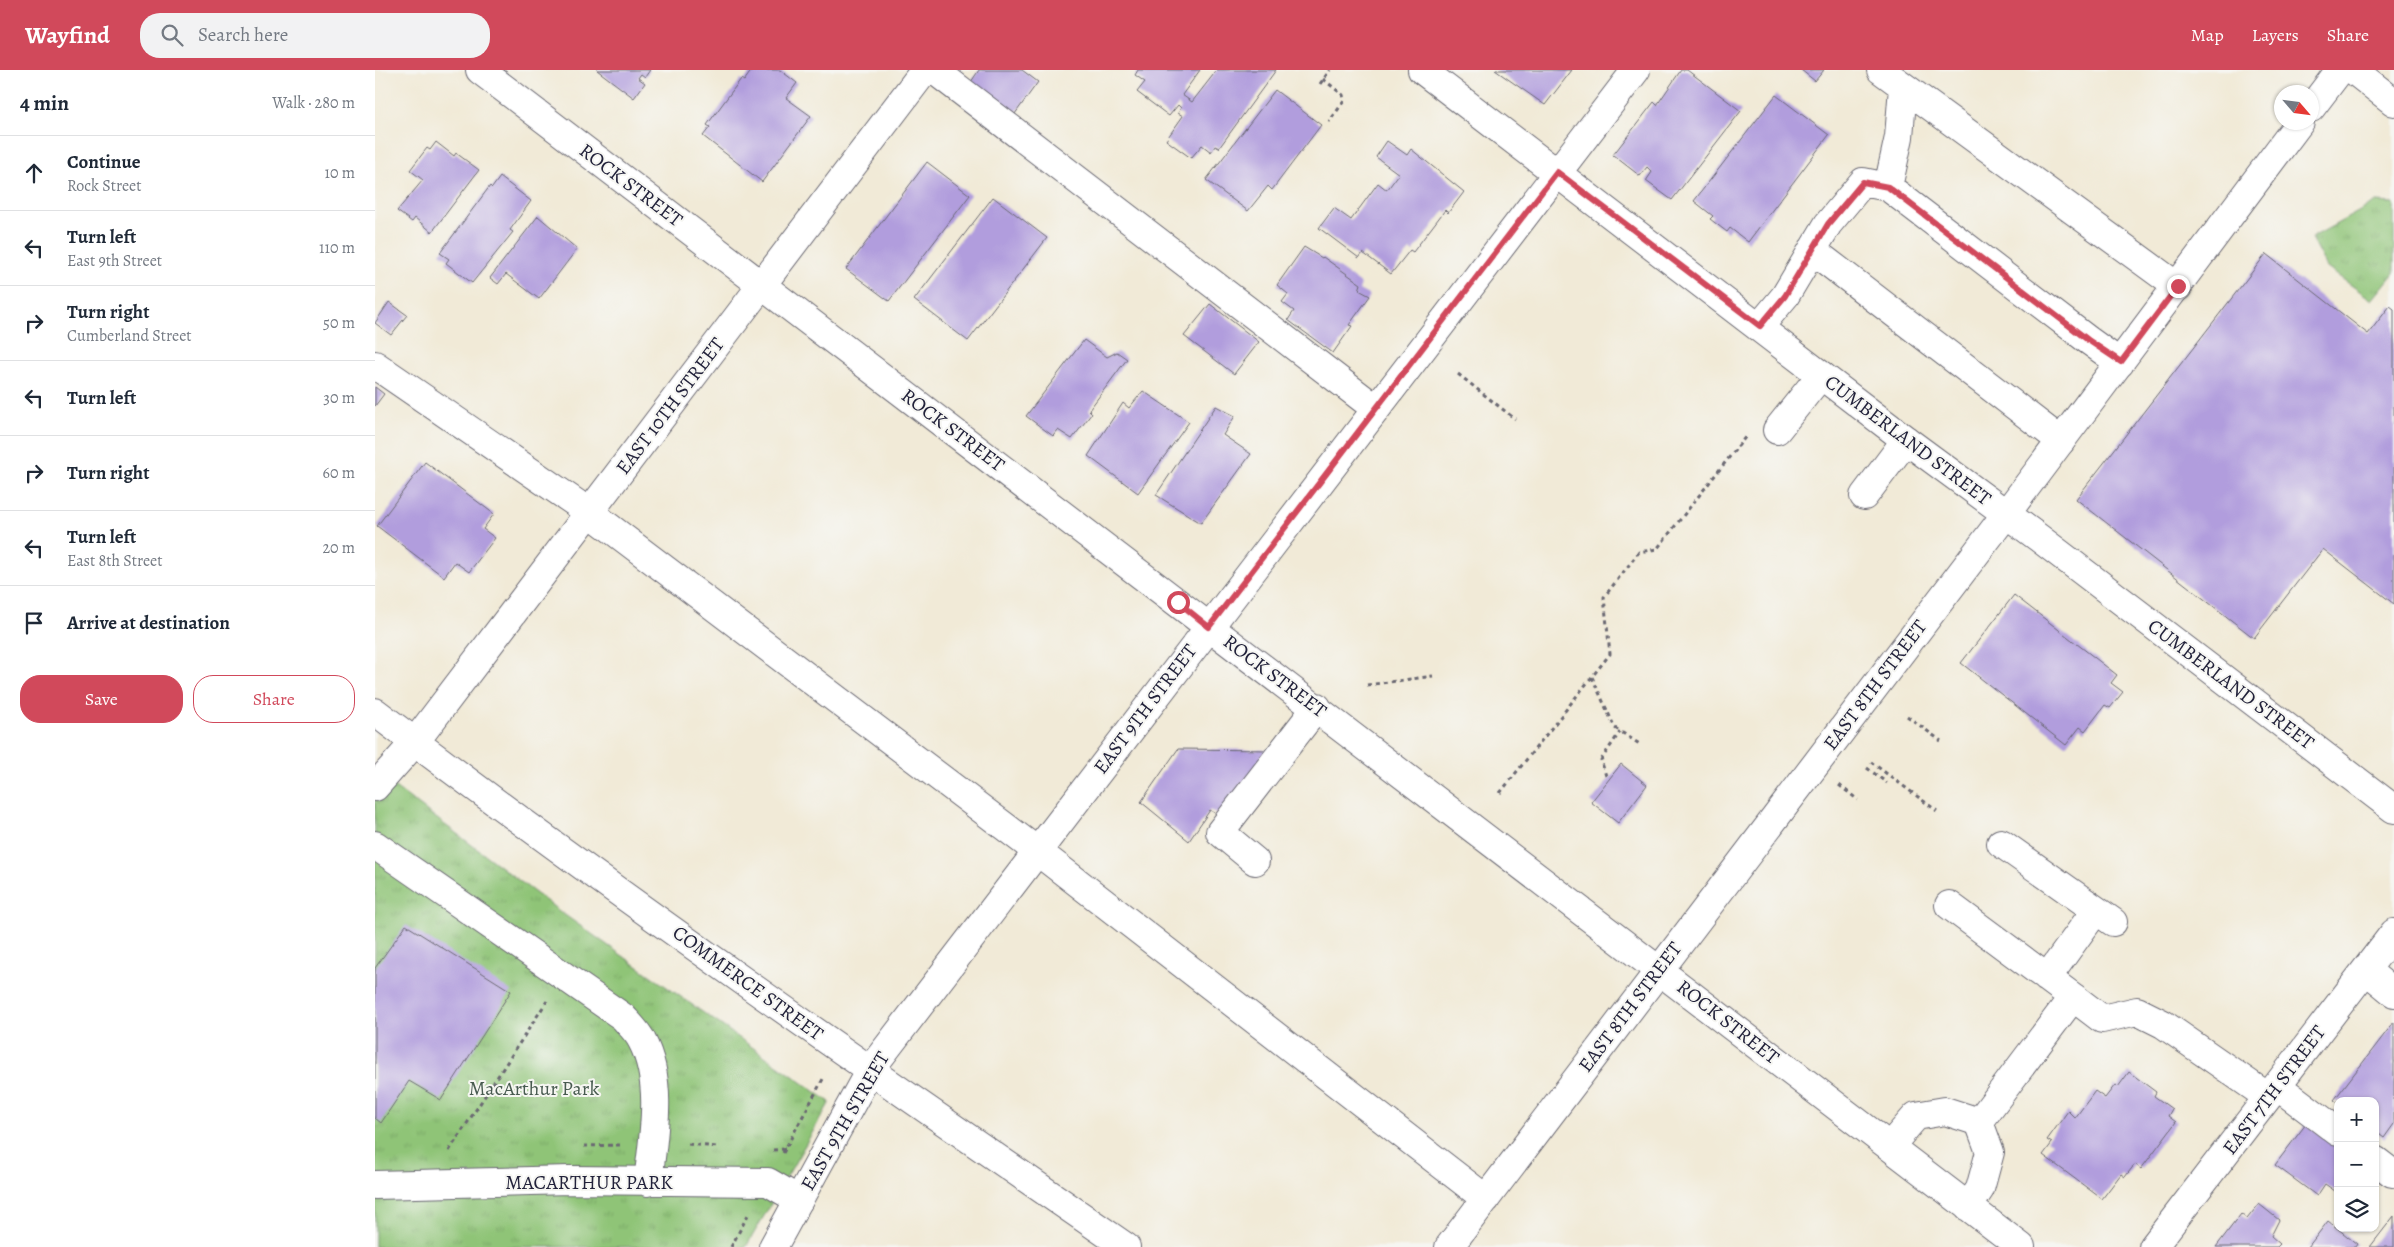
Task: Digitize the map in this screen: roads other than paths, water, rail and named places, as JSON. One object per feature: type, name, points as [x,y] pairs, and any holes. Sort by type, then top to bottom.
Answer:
[{"type":"street","name":"ROCK STREET","points":[[480,70],[763,284],[2021,1247]]},
{"type":"street","name":"EAST 10TH STREET","points":[[415,742],[925,70]]},
{"type":"street","points":[[934,70],[1375,408]]},
{"type":"street","name":"CUMBERLAND STREET","points":[[1422,70],[1760,326],[1906,440],[2394,809]]},
{"type":"street","name":"EAST 9TH STREET","points":[[773,1247],[870,1070],[1375,408],[1636,70]]},
{"type":"street","points":[[1881,70],[2178,286]]},
{"type":"street","points":[[2319,98],[2340,70]]},
{"type":"street","points":[[2353,70],[2394,102]]},
{"type":"street","points":[[1888,187],[1899,137],[1903,87]]},
{"type":"street","name":"EAST 8TH STREET","points":[[1449,1247],[2295,130]]},
{"type":"street","points":[[1760,326],[1785,296],[1828,224],[1863,182],[1888,187],[2088,340],[2121,362]]},
{"type":"street","points":[[1812,250],[2061,441]]},
{"type":"street","points":[[375,365],[589,512],[1037,851],[1485,1198]]},
{"type":"street","points":[[1765,429],[1821,375]]},
{"type":"street","points":[[1864,496],[1906,440]]},
{"type":"street","points":[[1255,861],[1220,832],[1317,708]]},
{"type":"street","name":"COMMERCE STREET","points":[[375,712],[870,1070],[1126,1247]]},
{"type":"street","points":[[375,787],[415,742]]},
{"type":"street","points":[[2001,842],[2105,916],[2047,978]]},
{"type":"street","points":[[375,845],[623,1017],[642,1040],[652,1067],[654,1133],[648,1182]]},
{"type":"street","points":[[1949,906],[2102,1019],[2137,1011],[2146,1015],[2334,1129]]},
{"type":"street","name":"EAST 7TH STREET","points":[[2153,1247],[2394,933]]},
{"type":"street","points":[[2366,970],[2394,993]]},
{"type":"street","points":[[1979,1122],[2073,997]]},
{"type":"street","points":[[1890,1146],[1916,1116],[1945,1111],[1979,1122]]},
{"type":"street","points":[[1968,1207],[1980,1189],[1990,1152],[1979,1122]]},
{"type":"street","name":"MACARTHUR PARK","points":[[375,1185],[570,1180],[768,1182],[799,1200]]},
{"type":"park label","name":"MacArthur Park","points":[[534,1088]]}]
